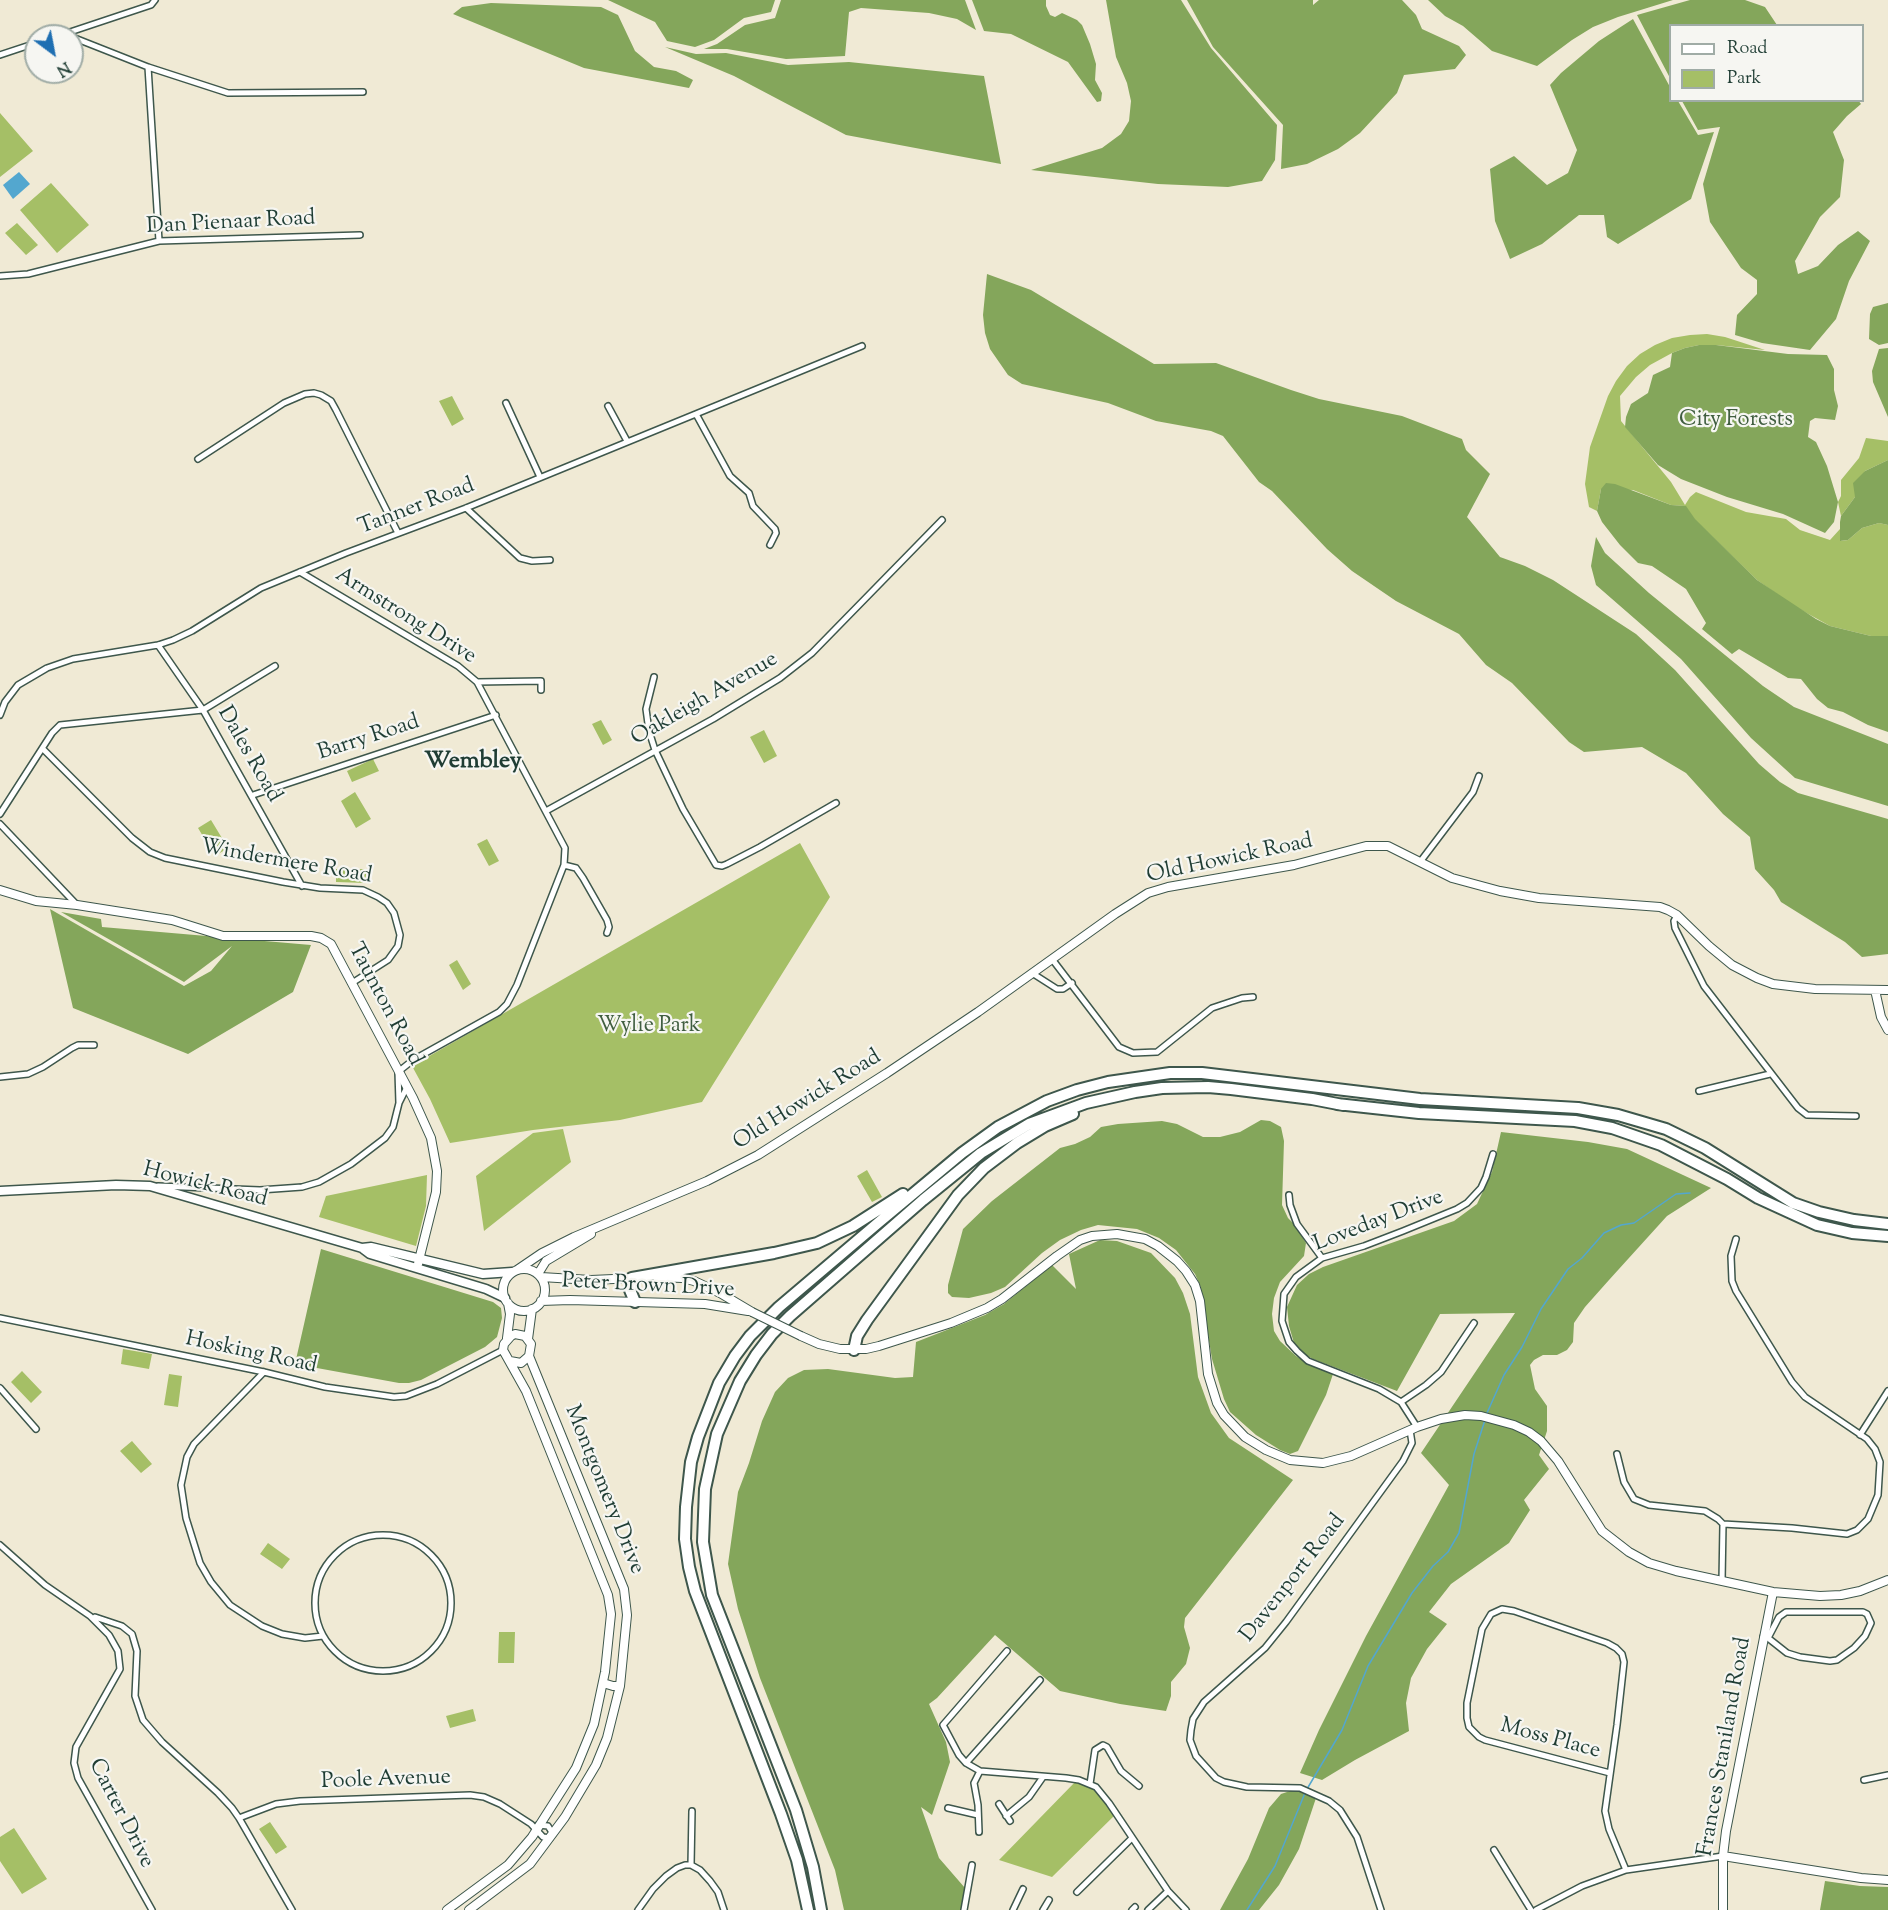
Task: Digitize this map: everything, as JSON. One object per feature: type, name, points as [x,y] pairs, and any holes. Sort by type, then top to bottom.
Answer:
[{"type":"highway","points":[[635,1302],[630,1290],[632,1278],[774,1253],[817,1242],[854,1226],[877,1212],[1017,1116],[1061,1095],[1108,1082],[1170,1073],[1202,1073],[1420,1099],[1578,1108],[1618,1114],[1666,1129],[1705,1148],[1793,1203],[1854,1220],[1888,1224]]},
{"type":"highway","points":[[821,1910],[813,1866],[799,1820],[712,1595],[703,1542],[703,1516],[709,1463],[717,1434],[740,1381],[772,1334],[931,1193],[981,1153],[1029,1124],[1097,1100],[1162,1089],[1208,1087],[1419,1113],[1575,1121],[1612,1128],[1661,1145],[1727,1179],[1758,1198],[1817,1225],[1852,1233],[1888,1236]]},
{"type":"highway","points":[[854,1350],[857,1336],[867,1320],[941,1215],[971,1181],[1001,1154],[1045,1126],[1108,1102],[1138,1096],[1184,1092],[1310,1101]]},
{"type":"highway","points":[[808,1910],[800,1870],[790,1839],[694,1591],[688,1567],[685,1539],[691,1462],[719,1383],[750,1336],[779,1307],[962,1153]]},
{"type":"main road","name":"Howick Road","points":[[0,1191],[116,1185],[150,1186],[362,1248],[370,1254],[483,1274],[515,1271]]},
{"type":"main road","name":"Howick Road","points":[[418,1264],[486,1289],[506,1301]]},
{"type":"street","points":[[84,29],[151,5],[155,0]]},
{"type":"street","points":[[84,43],[228,93],[363,92]]},
{"type":"street","points":[[0,55],[24,47]]},
{"type":"street","points":[[148,67],[159,241]]},
{"type":"street","name":"Dan Pienaar Road","points":[[0,276],[28,274],[159,241],[360,235]]},
{"type":"street","name":"Tanner Road","points":[[0,715],[5,702],[18,685],[47,669],[73,659],[158,645],[192,631],[253,592],[300,572],[862,346]]},
{"type":"street","points":[[198,459],[284,403],[305,394],[321,395],[331,401],[398,533]]},
{"type":"street","points":[[506,403],[540,477]]},
{"type":"street","points":[[608,406],[627,441]]},
{"type":"street","points":[[696,414],[730,476],[749,493],[753,506],[775,530],[770,545]]},
{"type":"street","points":[[466,507],[520,558],[532,561],[550,560]]},
{"type":"street","name":"Oakleigh Avenue","points":[[546,811],[752,697],[801,662],[942,520]]},
{"type":"street","name":"Armstrong Drive","points":[[300,572],[458,666],[477,682],[565,848],[564,866]]},
{"type":"street","name":"Dales Road","points":[[158,645],[202,710],[253,795],[303,886]]},
{"type":"street","points":[[0,814],[52,733],[63,724],[202,710],[275,666]]},
{"type":"street","points":[[654,676],[646,709],[655,750],[683,809],[718,866],[760,848],[836,803]]},
{"type":"street","points":[[477,682],[541,681],[541,690]]},
{"type":"street","name":"Barry Road","points":[[253,795],[496,715]]},
{"type":"street","name":"Windermere Road","points":[[43,749],[132,838],[150,852],[165,858],[303,886],[363,890],[387,903],[394,913],[400,934],[398,946],[388,960],[352,983]]},
{"type":"street","points":[[1420,862],[1473,792],[1479,776]]},
{"type":"street","points":[[0,824],[78,905]]},
{"type":"street","name":"Old Howick Road","points":[[515,1271],[542,1253],[588,1231],[707,1181],[758,1155],[887,1073],[1115,914],[1156,890],[1293,865],[1374,845],[1397,849],[1452,878],[1500,891],[1539,898],[1660,907],[1677,915],[1732,965],[1757,978],[1784,987],[1888,990]]},
{"type":"street","points":[[399,1102],[398,1072],[413,1060],[499,1012],[507,1004],[521,975],[564,866],[576,868],[583,878],[607,920],[609,927],[607,933]]},
{"type":"street","name":"Taunton Road","points":[[0,891],[36,901],[78,905],[172,920],[224,936],[292,935],[321,938],[331,944],[407,1087],[431,1138],[437,1171],[435,1201],[418,1264]]},
{"type":"street","points":[[1677,915],[1674,921],[1675,928],[1698,976],[1770,1074],[1802,1113],[1856,1116]]},
{"type":"street","points":[[1052,959],[1119,1047],[1142,1054],[1158,1052],[1212,1008],[1233,1000],[1252,997]]},
{"type":"street","points":[[1032,974],[1057,989],[1063,989],[1072,984]]},
{"type":"street","points":[[1875,990],[1881,1017],[1888,1030]]},
{"type":"street","points":[[0,1077],[28,1074],[78,1045],[94,1045]]},
{"type":"street","points":[[1699,1091],[1770,1074]]},
{"type":"street","points":[[150,1186],[204,1186],[260,1190],[302,1187],[320,1182],[351,1164],[386,1138],[393,1127],[399,1102],[407,1087]]},
{"type":"street","name":"Loveday Drive","points":[[1414,1428],[1401,1402],[1379,1389],[1308,1361],[1297,1351],[1289,1342],[1282,1322],[1284,1294],[1296,1277],[1322,1258],[1364,1246],[1457,1209],[1481,1188],[1493,1154]]},
{"type":"street","points":[[198,1200],[204,1186]]},
{"type":"street","points":[[1289,1195],[1297,1224],[1322,1258]]},
{"type":"street","name":"Old Howick Road","points":[[539,1276],[546,1261],[600,1227]]},
{"type":"street","name":"Peter Brown Drive","points":[[539,1276],[582,1280],[669,1277],[694,1281],[801,1336],[829,1347],[854,1350],[909,1337],[973,1315],[1002,1299],[1080,1240],[1092,1236],[1118,1234],[1145,1239],[1158,1246],[1186,1271],[1195,1285],[1200,1301],[1206,1365],[1212,1390],[1224,1415],[1245,1437],[1266,1450],[1290,1460],[1323,1463],[1351,1456],[1414,1428],[1441,1419],[1465,1415],[1480,1416],[1528,1432],[1541,1441],[1558,1461],[1602,1531],[1629,1552],[1649,1563],[1773,1592],[1820,1596],[1860,1591],[1888,1580]]},
{"type":"street","points":[[1723,1524],[1847,1534],[1857,1530],[1868,1519],[1878,1495],[1880,1462],[1872,1444],[1805,1397],[1775,1356],[1732,1281],[1731,1256],[1736,1239]]},
{"type":"street","points":[[506,1301],[519,1310],[532,1309],[541,1301],[545,1289],[539,1276],[528,1269],[515,1271],[508,1276],[503,1287],[506,1301],[510,1314],[503,1350],[509,1360],[521,1363],[529,1356],[532,1348],[528,1339],[532,1309]]},
{"type":"street","name":"Peter Brown Drive","points":[[541,1301],[705,1304],[752,1312]]},
{"type":"street","name":"Hosking Road","points":[[0,1318],[264,1372],[325,1387],[394,1397],[406,1396],[437,1384],[503,1350]]},
{"type":"street","points":[[1401,1402],[1441,1372],[1474,1323]]},
{"type":"street","points":[[507,1338],[520,1335],[528,1339]]},
{"type":"street","name":"Montgomery Drive","points":[[469,1910],[522,1871],[552,1836],[583,1790],[607,1738],[622,1672],[627,1615],[624,1589],[529,1356]]},
{"type":"street","name":"Hosking Road","points":[[489,1358],[509,1360]]},
{"type":"street","name":"Montgomery Drive","points":[[447,1910],[516,1858],[535,1826],[576,1768],[594,1724],[605,1672],[610,1604],[578,1517],[526,1391],[509,1360]]},
{"type":"street","points":[[264,1372],[206,1430],[191,1450],[183,1470],[181,1485],[186,1518],[200,1563],[211,1582],[231,1605],[262,1626],[282,1634],[305,1638],[323,1636]]},
{"type":"street","points":[[0,1388],[36,1429]]},
{"type":"street","points":[[1860,1435],[1888,1391]]},
{"type":"street","points":[[538,1422],[554,1416]]},
{"type":"street","name":"Davenport Road","points":[[1381,1910],[1353,1828],[1335,1806],[1314,1793],[1300,1788],[1247,1787],[1224,1782],[1201,1764],[1190,1740],[1193,1719],[1198,1709],[1257,1655],[1286,1622],[1408,1455],[1414,1428]]},
{"type":"street","points":[[1617,1454],[1624,1482],[1634,1498],[1649,1505],[1705,1511],[1716,1516],[1723,1524],[1722,1581]]},
{"type":"street","points":[[383,1534],[419,1546],[439,1564],[450,1589],[452,1602],[450,1617],[445,1632],[435,1647],[417,1662],[398,1670],[367,1669],[342,1657],[323,1636],[315,1608],[318,1580],[325,1566],[343,1546],[356,1539],[383,1534]]},
{"type":"street","points":[[0,1545],[45,1586],[90,1616],[109,1635],[122,1626]]},
{"type":"street","name":"Frances Staniland Road","points":[[1723,1910],[1723,1856],[1726,1831],[1766,1637],[1773,1592]]},
{"type":"street","name":"Moss Place","points":[[1610,1773],[1492,1742],[1479,1737],[1469,1727],[1467,1703],[1482,1629],[1491,1614],[1502,1609],[1514,1611],[1607,1643],[1620,1651],[1624,1662],[1610,1773],[1606,1798],[1606,1822],[1626,1870]]},
{"type":"street","points":[[1786,1612],[1863,1612],[1867,1614],[1871,1623],[1859,1643],[1837,1660],[1823,1661],[1787,1653],[1766,1637],[1776,1621],[1786,1612]]},
{"type":"street","points":[[90,1616],[122,1626],[132,1634],[136,1645],[138,1668],[135,1696],[143,1720],[162,1742],[218,1792],[239,1818],[292,1910]]},
{"type":"street","name":"Carter Drive","points":[[109,1635],[118,1651],[120,1669],[76,1747],[74,1763],[78,1778],[152,1910]]},
{"type":"street","points":[[1007,1651],[943,1725],[959,1755],[966,1763],[980,1771],[1066,1778],[1090,1784],[1102,1794],[1168,1891],[1186,1910]]},
{"type":"street","points":[[605,1672],[613,1670],[622,1672]]},
{"type":"street","points":[[966,1763],[1040,1680]]},
{"type":"street","points":[[603,1683],[620,1686]]},
{"type":"street","points":[[1090,1784],[1095,1750],[1103,1745],[1107,1747],[1121,1771],[1139,1786]]},
{"type":"street","points":[[979,1832],[974,1784],[980,1771]]},
{"type":"street","points":[[1864,1780],[1888,1775]]},
{"type":"street","points":[[999,1804],[1008,1819],[1029,1797],[1043,1777]]},
{"type":"street","name":"Poole Avenue","points":[[239,1818],[276,1804],[452,1794],[484,1797],[500,1804],[535,1826],[543,1837],[552,1836],[548,1826],[535,1826]]},
{"type":"street","points":[[948,1808],[978,1815]]},
{"type":"street","points":[[691,1865],[692,1812]]},
{"type":"street","points":[[1077,1892],[1132,1838]]},
{"type":"street","points":[[1494,1850],[1531,1910]]},
{"type":"street","points":[[1536,1910],[1582,1886],[1626,1870],[1723,1856],[1861,1878],[1888,1880]]},
{"type":"street","points":[[638,1910],[666,1876],[677,1868],[691,1865]]},
{"type":"street","points":[[691,1865],[710,1881],[718,1892],[724,1910]]},
{"type":"street","points":[[964,1910],[972,1865]]},
{"type":"street","points":[[1013,1910],[1023,1889]]},
{"type":"street","points":[[1148,1910],[1168,1891]]},
{"type":"street","points":[[1043,1910],[1049,1900]]},
{"type":"green space","points":[[608,0],[775,0],[771,12],[744,18],[714,40],[695,47],[667,41],[655,22]]},
{"type":"green space","points":[[781,0],[965,0],[976,30],[957,19],[929,13],[861,8],[849,12],[845,56],[786,59],[727,49],[704,49],[717,44],[745,25],[775,18]]},
{"type":"green space","points":[[972,0],[1046,0],[1050,15],[1055,17],[1062,13],[1077,20],[1082,25],[1096,64],[1095,80],[1102,93],[1101,101],[1097,102],[1068,62],[1011,34],[984,31]]},
{"type":"green space","points":[[1106,0],[1181,0],[1211,48],[1277,125],[1275,160],[1262,181],[1228,187],[1158,184],[1031,170],[1102,148],[1121,134],[1129,121],[1131,101],[1127,83],[1116,57]]},
{"type":"green space","points":[[1187,0],[1313,0],[1313,5],[1319,0],[1402,0],[1416,15],[1422,29],[1459,46],[1466,55],[1455,69],[1404,75],[1397,93],[1360,133],[1338,149],[1307,164],[1281,169],[1283,125],[1213,47]]},
{"type":"green space","points":[[1428,0],[1673,0],[1593,27],[1537,66],[1492,51],[1463,26],[1445,16]]},
{"type":"green space","points":[[1690,0],[1745,0],[1765,7],[1776,24],[1669,24],[1669,76],[1637,15]]},
{"type":"green space","points":[[491,3],[601,7],[618,15],[635,51],[654,67],[676,71],[693,80],[689,88],[584,68],[453,14],[462,7]]},
{"type":"green space","points":[[1633,19],[1669,85],[1669,102],[1679,102],[1698,135],[1714,132],[1691,199],[1618,244],[1607,237],[1604,215],[1579,215],[1542,244],[1510,259],[1495,221],[1490,169],[1514,156],[1547,185],[1568,173],[1577,150],[1550,85],[1599,41]]},
{"type":"green space","points":[[665,47],[696,54],[726,53],[788,65],[849,62],[984,76],[1001,164],[846,135],[734,76]]},
{"type":"green space","points":[[1683,102],[1860,102],[1861,104],[1833,132],[1844,160],[1840,197],[1820,217],[1795,261],[1798,274],[1818,266],[1838,245],[1858,231],[1870,241],[1849,281],[1836,319],[1810,350],[1762,343],[1735,335],[1737,315],[1757,294],[1757,280],[1741,268],[1710,222],[1703,184],[1720,127],[1698,130]]},
{"type":"green space","points":[[0,113],[33,151],[0,177]]},
{"type":"green space","points":[[51,183],[89,225],[57,253],[20,210]]},
{"type":"green space","points":[[17,223],[38,245],[26,255],[5,233]]},
{"type":"green space","points":[[987,274],[1031,290],[1154,364],[1216,363],[1319,399],[1402,416],[1462,439],[1466,450],[1490,474],[1467,517],[1500,557],[1553,580],[1636,634],[1675,670],[1759,764],[1780,782],[1798,793],[1888,819],[1888,954],[1862,957],[1845,942],[1781,902],[1774,890],[1755,869],[1750,837],[1723,814],[1686,773],[1642,747],[1584,752],[1569,742],[1512,683],[1486,665],[1459,634],[1396,601],[1352,571],[1327,549],[1272,491],[1259,482],[1223,436],[1211,431],[1156,421],[1108,403],[1022,384],[1008,375],[990,349],[985,333],[983,315]]},
{"type":"green space","points":[[1888,303],[1888,343],[1879,345],[1869,339],[1870,314],[1873,307]]},
{"type":"green space","points":[[1707,334],[1725,337],[1765,350],[1699,345],[1672,353],[1650,365],[1620,396],[1621,421],[1671,482],[1685,505],[1696,492],[1746,512],[1786,519],[1800,530],[1830,540],[1840,529],[1841,541],[1848,540],[1862,528],[1879,523],[1888,525],[1888,636],[1871,636],[1830,626],[1794,606],[1757,580],[1694,519],[1685,506],[1671,505],[1633,490],[1601,489],[1597,511],[1589,507],[1585,484],[1590,447],[1608,396],[1616,381],[1640,354],[1655,345],[1672,338]]},
{"type":"green space","name":"City Forests","points":[[1699,345],[1788,354],[1827,355],[1834,369],[1834,390],[1838,406],[1835,420],[1815,418],[1810,421],[1808,437],[1816,442],[1827,466],[1838,502],[1834,522],[1825,533],[1783,514],[1727,497],[1681,479],[1658,465],[1625,427],[1631,404],[1648,393],[1653,375],[1670,367],[1672,353]]},
{"type":"green space","points":[[1888,348],[1888,417],[1873,382],[1872,371],[1879,349]]},
{"type":"green space","points":[[452,396],[464,419],[452,426],[439,401]]},
{"type":"green space","points":[[1866,438],[1888,441],[1888,460],[1865,471],[1855,497],[1841,516],[1838,502],[1841,496],[1841,480],[1859,458]]},
{"type":"green space","points":[[1888,460],[1888,525],[1879,523],[1862,528],[1848,540],[1840,541],[1841,516],[1855,497],[1853,483],[1865,471]]},
{"type":"green space","points":[[1606,483],[1615,484],[1671,505],[1686,506],[1695,519],[1757,580],[1816,619],[1830,626],[1871,636],[1888,636],[1888,732],[1843,712],[1828,708],[1817,699],[1801,679],[1788,678],[1739,649],[1732,654],[1702,629],[1706,623],[1686,589],[1652,566],[1638,563],[1602,522],[1597,511],[1601,489]]},
{"type":"green space","points":[[1596,537],[1605,553],[1649,593],[1763,686],[1794,707],[1888,744],[1888,806],[1795,778],[1751,738],[1681,659],[1596,585],[1591,566]]},
{"type":"green space","points":[[601,720],[612,740],[603,745],[592,724]]},
{"type":"green space","points":[[764,730],[777,756],[764,763],[750,737]]},
{"type":"green space","points":[[373,759],[379,771],[352,782],[347,771]]},
{"type":"green space","points":[[355,792],[371,819],[356,828],[341,801]]},
{"type":"green space","points":[[211,820],[228,848],[215,856],[198,828]]},
{"type":"green space","points":[[487,839],[499,861],[489,866],[477,844]]},
{"type":"green space","name":"Wylie Park","points":[[800,843],[830,897],[702,1102],[620,1120],[450,1143],[412,1066]]},
{"type":"green space","points":[[336,869],[366,869],[366,883],[336,882]]},
{"type":"green space","points":[[50,909],[184,986],[211,971],[232,946],[184,982],[61,912],[101,919],[102,927],[311,945],[293,992],[188,1054],[73,1008]]},
{"type":"green space","points":[[457,960],[471,984],[463,990],[449,965]]},
{"type":"green space","points":[[1261,1120],[1270,1121],[1281,1127],[1284,1141],[1282,1205],[1288,1218],[1306,1243],[1304,1256],[1280,1282],[1274,1298],[1272,1314],[1274,1331],[1280,1341],[1296,1356],[1310,1365],[1333,1374],[1326,1395],[1298,1451],[1290,1454],[1280,1450],[1256,1435],[1230,1412],[1212,1359],[1200,1285],[1195,1274],[1176,1250],[1159,1238],[1137,1229],[1098,1225],[1060,1240],[1042,1253],[1005,1287],[969,1298],[952,1297],[948,1293],[948,1285],[963,1229],[992,1201],[1060,1148],[1090,1137],[1101,1127],[1118,1124],[1162,1121],[1177,1124],[1203,1137],[1220,1137],[1240,1132]]},
{"type":"green space","points":[[563,1129],[571,1162],[484,1231],[476,1176],[533,1133]]},
{"type":"green space","points":[[1501,1132],[1627,1149],[1711,1188],[1667,1216],[1585,1307],[1574,1323],[1573,1342],[1567,1350],[1557,1355],[1543,1355],[1530,1365],[1535,1389],[1547,1406],[1547,1431],[1539,1455],[1549,1469],[1524,1500],[1530,1510],[1509,1543],[1451,1584],[1429,1612],[1447,1624],[1427,1649],[1411,1678],[1406,1703],[1409,1731],[1322,1780],[1300,1773],[1366,1636],[1449,1485],[1421,1453],[1515,1313],[1440,1314],[1397,1391],[1302,1353],[1294,1343],[1287,1307],[1297,1285],[1309,1274],[1454,1221],[1477,1204],[1492,1172]]},
{"type":"green space","points":[[867,1170],[882,1197],[872,1202],[857,1176]]},
{"type":"green space","points":[[427,1175],[426,1206],[416,1246],[319,1217],[326,1196]]},
{"type":"green space","points":[[1100,1240],[1117,1241],[1151,1253],[1175,1278],[1190,1314],[1198,1377],[1211,1413],[1229,1438],[1293,1480],[1185,1618],[1184,1627],[1190,1648],[1186,1664],[1171,1682],[1171,1696],[1166,1711],[1060,1691],[995,1635],[929,1704],[946,1742],[950,1762],[932,1815],[921,1807],[939,1858],[965,1888],[965,1910],[844,1910],[835,1870],[760,1678],[738,1609],[728,1564],[738,1492],[762,1421],[775,1392],[788,1378],[804,1370],[828,1369],[895,1378],[913,1377],[916,1342],[985,1315],[1004,1304],[1052,1265],[1076,1289],[1069,1254]]},
{"type":"green space","points":[[321,1249],[493,1302],[501,1308],[502,1318],[497,1337],[485,1347],[421,1380],[409,1383],[295,1364]]},
{"type":"green space","points":[[123,1349],[152,1354],[149,1369],[121,1364]]},
{"type":"green space","points":[[22,1371],[42,1392],[31,1403],[11,1382]]},
{"type":"green space","points":[[169,1374],[182,1376],[178,1407],[164,1405]]},
{"type":"green space","points":[[132,1441],[152,1464],[141,1473],[120,1451]]},
{"type":"green space","points":[[268,1543],[290,1559],[282,1569],[260,1554]]},
{"type":"green space","points":[[499,1632],[515,1632],[514,1663],[498,1663]]},
{"type":"green space","points":[[473,1709],[476,1721],[450,1728],[446,1716]]},
{"type":"green space","points":[[1075,1782],[1088,1785],[1095,1790],[1116,1814],[1052,1877],[999,1860]]},
{"type":"green space","points":[[1293,1790],[1317,1795],[1299,1849],[1279,1885],[1259,1910],[1220,1910],[1248,1859],[1269,1808],[1281,1794]]},
{"type":"green space","points":[[270,1822],[287,1847],[276,1854],[259,1829]]},
{"type":"green space","points":[[14,1828],[47,1879],[22,1894],[0,1861],[0,1837]]},
{"type":"green space","points":[[1825,1881],[1888,1887],[1888,1910],[1820,1910]]},
{"type":"water","points":[[19,172],[30,184],[13,199],[3,185]]},
{"type":"waterway","points":[[1487,1413],[1504,1375],[1522,1347],[1541,1309],[1568,1269],[1582,1258],[1604,1233],[1621,1225],[1634,1223],[1676,1194],[1690,1193]]},
{"type":"waterway","points":[[1307,1789],[1342,1730],[1368,1666],[1412,1593],[1433,1566],[1448,1552],[1459,1533],[1474,1454],[1485,1420]]},
{"type":"waterway","points":[[1247,1910],[1275,1866],[1305,1793]]},
{"type":"district","name":"Wembley","points":[[473,763]]}]
